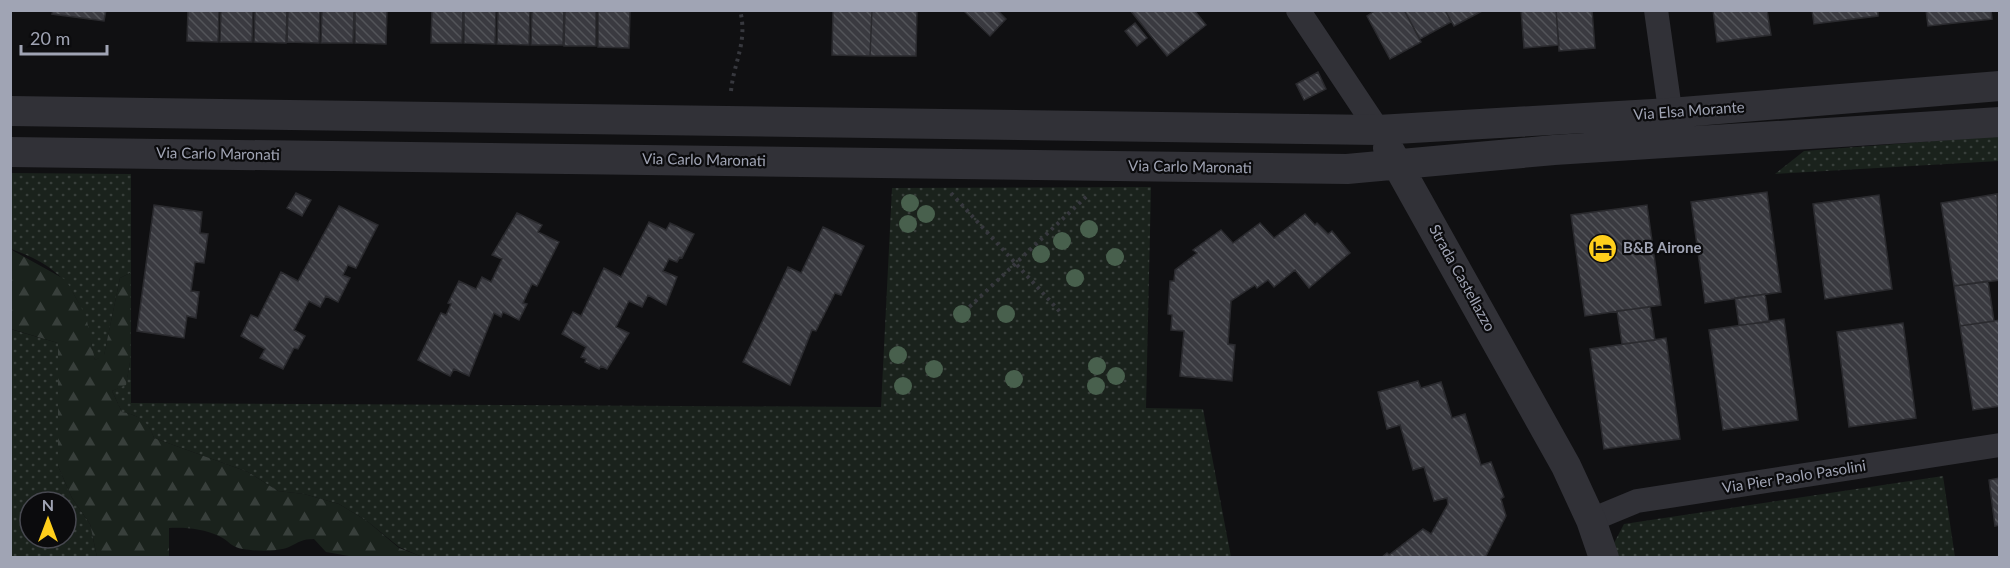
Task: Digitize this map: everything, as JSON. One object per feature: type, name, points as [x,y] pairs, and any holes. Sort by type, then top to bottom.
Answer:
[{"type":"street","name":"Strada Castellazzo","points":[[1298,10],[1398,163],[1560,455],[1591,520],[1604,558]]},
{"type":"street","points":[[1656,10],[1675,142]]},
{"type":"street","name":"Via Elsa Morante","points":[[1378,130],[1670,113],[1999,87]]},
{"type":"street","points":[[10,111],[1378,130]]},
{"type":"street","name":"Via Elsa Morante","points":[[1398,163],[1675,142],[2000,122]]},
{"type":"street","name":"Via Carlo Maronati","points":[[10,152],[1347,168],[1398,163]]},
{"type":"street","name":"Via Pier Paolo Pasolini","points":[[1591,520],[1637,501],[2000,445]]},
{"type":"path","points":[[731,89],[735,64],[743,44],[740,10]]},
{"type":"path","points":[[924,163],[1062,314]]},
{"type":"path","points":[[964,312],[1119,166]]},
{"type":"green space","points":[[1999,136],[1999,161],[1775,174],[1804,151]]},
{"type":"green space","points":[[11,173],[131,174],[131,403],[881,407],[892,188],[1151,187],[1146,408],[1203,409],[1231,557],[420,556],[399,547],[367,521],[339,504],[304,494],[278,491],[248,472],[154,438],[142,420],[122,412],[112,391],[126,384],[130,362],[130,273],[120,278],[104,356],[95,360],[85,321],[71,290],[48,267],[32,257],[11,249]]},
{"type":"green space","points":[[10,249],[66,280],[86,316],[95,360],[104,355],[120,278],[130,273],[130,362],[126,385],[112,391],[122,412],[142,420],[149,427],[154,438],[248,472],[278,491],[304,494],[339,504],[367,521],[399,548],[420,556],[437,557],[349,556],[326,552],[314,539],[303,540],[278,550],[248,550],[236,547],[207,532],[169,528],[169,557],[97,557],[90,524],[78,507],[78,490],[68,490],[58,466],[58,343],[11,329]]},
{"type":"green space","points":[[10,329],[58,343],[58,466],[68,490],[18,490],[18,550],[78,550],[78,507],[90,524],[97,557],[11,557]]},
{"type":"green space","points":[[1943,476],[1955,557],[1618,558],[1614,543],[1624,524]]},
{"type":"building","points":[[53,10],[106,10],[104,21],[52,14]]},
{"type":"building","points":[[188,10],[219,10],[218,42],[187,41]]},
{"type":"building","points":[[221,10],[253,10],[252,42],[220,42]]},
{"type":"building","points":[[255,10],[287,10],[286,43],[254,42]]},
{"type":"building","points":[[288,10],[320,10],[319,43],[287,42]]},
{"type":"building","points":[[322,10],[354,10],[353,43],[321,43]]},
{"type":"building","points":[[355,10],[387,10],[386,44],[355,43]]},
{"type":"building","points":[[432,10],[463,10],[462,43],[431,43]]},
{"type":"building","points":[[464,10],[496,10],[495,44],[464,43]]},
{"type":"building","points":[[498,10],[530,10],[529,45],[497,44]]},
{"type":"building","points":[[532,10],[564,10],[563,45],[531,45]]},
{"type":"building","points":[[565,10],[596,10],[596,46],[564,46]]},
{"type":"building","points":[[598,10],[630,10],[629,48],[598,47]]},
{"type":"building","points":[[833,10],[872,10],[870,56],[832,55]]},
{"type":"building","points":[[872,10],[917,10],[916,56],[870,56]]},
{"type":"building","points":[[963,10],[997,10],[1006,19],[990,36]]},
{"type":"building","points":[[1130,10],[1194,10],[1206,25],[1167,56]]},
{"type":"building","points":[[1376,10],[1404,10],[1421,42],[1390,59],[1367,16]]},
{"type":"building","points":[[1404,10],[1445,10],[1451,22],[1420,39]]},
{"type":"building","points":[[1445,10],[1484,10],[1454,26]]},
{"type":"building","points":[[1521,10],[1556,10],[1559,45],[1524,48]]},
{"type":"building","points":[[1556,10],[1592,10],[1595,48],[1559,51]]},
{"type":"building","points":[[1713,10],[1767,10],[1771,35],[1717,42]]},
{"type":"building","points":[[1812,10],[1878,10],[1878,16],[1814,24]]},
{"type":"building","points":[[1926,10],[1991,10],[1992,19],[1928,26]]},
{"type":"building","points":[[1135,23],[1147,38],[1137,46],[1125,31]]},
{"type":"building","points":[[1318,72],[1326,89],[1304,100],[1296,84]]},
{"type":"building","points":[[1767,192],[1781,292],[1705,303],[1691,202]]},
{"type":"building","points":[[296,193],[311,200],[302,216],[287,208]]},
{"type":"building","points":[[1997,194],[2000,280],[1954,286],[1941,203]]},
{"type":"building","points":[[1879,195],[1892,289],[1825,299],[1813,204]]},
{"type":"building","points":[[154,205],[202,212],[200,233],[208,234],[204,263],[195,262],[191,291],[199,292],[196,318],[187,316],[184,338],[137,331]]},
{"type":"building","points":[[1647,205],[1661,305],[1585,316],[1571,215]]},
{"type":"building","points":[[339,206],[378,225],[356,268],[348,265],[343,275],[350,278],[338,302],[326,296],[320,307],[309,301],[294,330],[305,336],[298,349],[294,348],[283,369],[260,358],[265,349],[241,336],[251,315],[258,318],[281,272],[298,281]]},
{"type":"building","points":[[517,213],[542,225],[538,232],[559,242],[537,286],[532,284],[523,303],[527,304],[519,320],[503,312],[501,317],[494,313],[469,376],[454,369],[450,376],[418,360],[441,313],[446,315],[451,304],[448,303],[459,281],[476,289],[482,277],[491,282],[502,259],[492,255]]},
{"type":"building","points":[[1305,214],[1328,234],[1332,231],[1350,253],[1309,288],[1295,270],[1274,287],[1268,280],[1257,288],[1255,285],[1231,301],[1228,344],[1235,345],[1232,381],[1180,376],[1184,331],[1171,330],[1172,315],[1168,314],[1170,281],[1174,281],[1175,270],[1197,253],[1193,250],[1221,230],[1233,243],[1260,223],[1274,238]]},
{"type":"building","points":[[649,222],[666,230],[670,223],[694,234],[682,258],[680,257],[677,262],[669,259],[663,271],[677,277],[666,305],[648,295],[642,307],[629,301],[616,327],[629,333],[607,369],[601,366],[599,369],[585,362],[586,359],[581,357],[586,347],[562,334],[573,312],[581,316],[604,268],[621,277]]},
{"type":"building","points":[[823,227],[864,246],[841,295],[835,293],[816,331],[812,330],[790,385],[743,362],[788,267],[801,273]]},
{"type":"building","points":[[1988,281],[1994,321],[1960,326],[1954,286]]},
{"type":"building","points":[[1765,294],[1769,322],[1739,325],[1735,298]]},
{"type":"building","points":[[1650,307],[1655,340],[1622,344],[1617,311]]},
{"type":"building","points":[[1784,319],[1798,420],[1723,430],[1709,330]]},
{"type":"building","points":[[2000,320],[2000,406],[1973,410],[1960,326]]},
{"type":"building","points":[[1903,323],[1916,418],[1849,427],[1837,332]]},
{"type":"building","points":[[1666,338],[1680,439],[1604,449],[1590,349]]},
{"type":"building","points":[[1418,381],[1421,388],[1441,382],[1452,418],[1465,414],[1481,465],[1491,462],[1504,497],[1501,499],[1506,516],[1485,558],[1381,558],[1387,553],[1389,555],[1423,529],[1431,534],[1448,504],[1447,498],[1434,501],[1424,467],[1413,470],[1400,425],[1387,429],[1378,392]]},
{"type":"building","points":[[2000,478],[2000,525],[1995,526],[1989,480]]},
{"type":"place","name":"B&B Airone","points":[[1602,248]]}]
